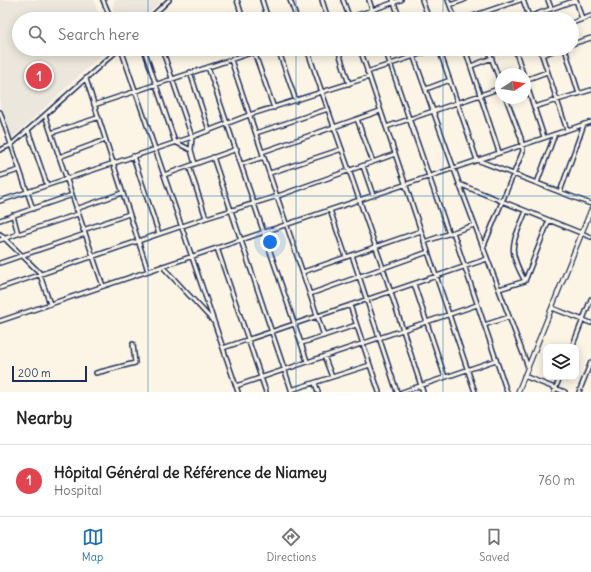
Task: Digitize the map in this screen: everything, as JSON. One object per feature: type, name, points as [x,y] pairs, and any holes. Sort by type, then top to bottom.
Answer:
[{"type":"main road","points":[[518,392],[591,210]]},
{"type":"street","points":[[103,0],[108,12]]},
{"type":"street","points":[[157,12],[169,0]]},
{"type":"street","points":[[237,0],[241,12]]},
{"type":"street","points":[[262,0],[266,12]]},
{"type":"street","points":[[290,0],[294,12]]},
{"type":"street","points":[[322,0],[326,12]]},
{"type":"street","points":[[343,0],[346,12]]},
{"type":"street","points":[[369,0],[372,10]]},
{"type":"street","points":[[367,12],[394,1],[401,0]]},
{"type":"street","points":[[422,0],[426,12]]},
{"type":"street","points":[[448,0],[452,12]]},
{"type":"street","points":[[450,5],[464,0]]},
{"type":"street","points":[[490,12],[522,0],[527,12]]},
{"type":"street","points":[[548,0],[551,8]]},
{"type":"street","points":[[542,12],[576,0],[582,19]]},
{"type":"street","points":[[394,1],[398,12]]},
{"type":"street","points":[[579,20],[591,16]]},
{"type":"street","points":[[579,42],[591,39]]},
{"type":"street","points":[[0,150],[11,145],[112,56]]},
{"type":"street","points":[[123,56],[238,392]]},
{"type":"street","points":[[146,56],[175,142],[191,150]]},
{"type":"street","points":[[164,56],[192,136],[191,150],[195,164]]},
{"type":"street","points":[[94,105],[240,56]]},
{"type":"street","points":[[256,56],[274,108]]},
{"type":"street","points":[[280,56],[296,102]]},
{"type":"street","points":[[310,56],[375,248],[384,268],[390,292],[423,392]]},
{"type":"street","points":[[340,56],[350,84]]},
{"type":"street","points":[[362,56],[475,392]]},
{"type":"street","points":[[387,56],[449,234]]},
{"type":"street","points":[[367,72],[414,56],[474,225],[528,367]]},
{"type":"street","points":[[441,56],[477,160]]},
{"type":"street","points":[[467,56],[499,152]]},
{"type":"street","points":[[517,56],[521,68]]},
{"type":"street","points":[[542,56],[567,130]]},
{"type":"street","points":[[567,56],[578,94]]},
{"type":"street","points":[[471,66],[492,58],[495,68]]},
{"type":"street","points":[[231,60],[288,224],[324,336]]},
{"type":"street","points":[[208,67],[237,149],[307,361]]},
{"type":"street","points":[[190,72],[209,130]]},
{"type":"street","points":[[531,78],[547,72]]},
{"type":"street","points":[[0,201],[155,149],[249,115],[296,102],[369,77]]},
{"type":"street","points":[[86,79],[148,271]]},
{"type":"street","points":[[426,89],[450,80]]},
{"type":"street","points":[[386,127],[495,90]]},
{"type":"street","points":[[534,107],[591,90]]},
{"type":"street","points":[[531,98],[544,137]]},
{"type":"street","points":[[483,248],[504,202],[523,151],[523,144],[508,104]]},
{"type":"street","points":[[256,133],[328,109]]},
{"type":"street","points":[[262,152],[380,111]]},
{"type":"street","points":[[0,112],[33,209]]},
{"type":"street","points":[[45,115],[103,286]]},
{"type":"street","points":[[51,133],[98,118]]},
{"type":"street","points":[[358,119],[373,162]]},
{"type":"street","points":[[0,321],[591,122]]},
{"type":"street","points":[[560,192],[584,124]]},
{"type":"street","points":[[28,130],[47,185]]},
{"type":"street","points":[[537,183],[555,134]]},
{"type":"street","points":[[59,157],[105,140]]},
{"type":"street","points":[[164,175],[237,149]]},
{"type":"street","points":[[270,173],[342,149]]},
{"type":"street","points":[[0,288],[206,218],[278,196],[395,154]]},
{"type":"street","points":[[133,156],[159,234]]},
{"type":"street","points":[[242,164],[264,157]]},
{"type":"street","points":[[213,158],[292,391],[370,365]]},
{"type":"street","points":[[477,160],[591,204]]},
{"type":"street","points":[[189,166],[206,218]]},
{"type":"street","points":[[363,166],[374,195]]},
{"type":"street","points":[[0,176],[19,170]]},
{"type":"street","points":[[459,183],[591,237]]},
{"type":"street","points":[[76,209],[122,193]]},
{"type":"street","points":[[0,220],[72,195]]},
{"type":"street","points":[[330,210],[346,258]]},
{"type":"street","points":[[525,281],[516,264],[512,249],[526,211]]},
{"type":"street","points":[[0,240],[78,214]]},
{"type":"street","points":[[83,230],[129,214]]},
{"type":"street","points":[[13,215],[18,234]]},
{"type":"street","points":[[525,281],[549,220]]},
{"type":"street","points":[[424,242],[474,225]]},
{"type":"street","points":[[303,272],[421,231]]},
{"type":"street","points":[[453,232],[507,392]]},
{"type":"street","points":[[0,234],[40,275],[50,304]]},
{"type":"street","points":[[0,263],[85,234]]},
{"type":"street","points":[[218,248],[266,392]]},
{"type":"street","points":[[310,294],[428,252]]},
{"type":"street","points":[[352,255],[398,392]]},
{"type":"street","points":[[223,348],[487,259]]},
{"type":"street","points":[[162,266],[215,323]]},
{"type":"street","points":[[499,289],[525,281]]},
{"type":"street","points":[[414,284],[445,377]]},
{"type":"street","points":[[573,344],[591,298]]},
{"type":"street","points":[[236,386],[402,329],[478,305]]},
{"type":"street","points":[[350,306],[379,392]]},
{"type":"street","points":[[552,308],[591,323]]},
{"type":"street","points":[[484,325],[509,317]]},
{"type":"street","points":[[302,343],[356,325]]},
{"type":"street","points":[[96,373],[135,363],[133,344]]},
{"type":"street","points":[[324,356],[332,377]]},
{"type":"street","points":[[402,392],[496,360]]},
{"type":"street","points":[[579,392],[591,362]]},
{"type":"street","points":[[524,376],[555,390],[565,392]]},
{"type":"street","points":[[555,390],[559,380]]},
{"type":"street","points":[[314,383],[318,392]]},
{"type":"shaded area","points":[[0,0],[94,0],[98,12],[12,12],[12,56],[100,56],[12,138],[0,104]]},
{"type":"shaded area","points":[[114,0],[162,0],[149,12],[114,12],[113,8]]},
{"type":"place","name":"Hôpital Général de Référence de Niamey","points":[[39,76]]}]
